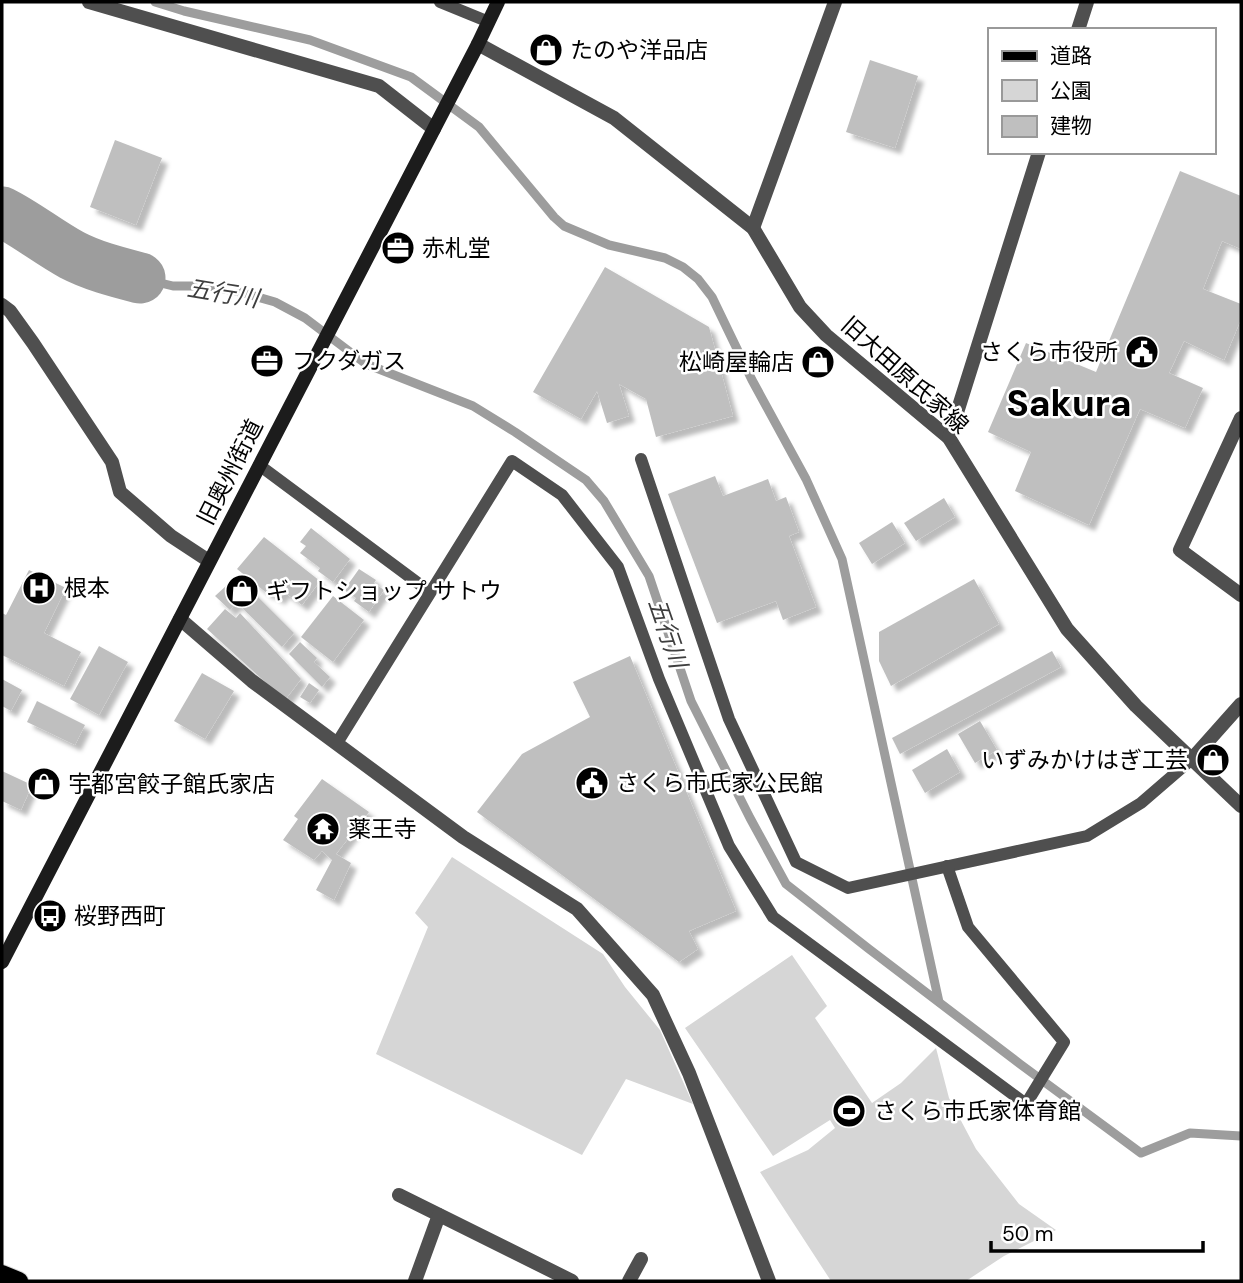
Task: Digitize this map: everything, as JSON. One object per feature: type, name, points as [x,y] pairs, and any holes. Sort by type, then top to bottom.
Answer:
[{"type":"main road","points":[[2,1274],[19,1281]]},
{"type":"street","points":[[89,2],[379,86],[434,130]]},
{"type":"street","name":"旧奥州街道","points":[[2,962],[498,2]]},
{"type":"street","points":[[753,228],[835,2]]},
{"type":"street","points":[[1079,28],[1087,2]]},
{"type":"street","name":"旧大田原氏家線","points":[[478,44],[614,118],[753,228],[800,307],[826,335],[949,438],[1067,629],[1136,706],[1241,806]]},
{"type":"street","points":[[949,438],[1038,154]]},
{"type":"street","points":[[2,304],[33,343],[112,462],[120,492],[171,536],[209,561]]},
{"type":"street","points":[[1241,418],[1180,550],[1241,595]]},
{"type":"street","points":[[180,619],[252,681],[463,837],[577,909],[653,995],[689,1073],[769,1281]]},
{"type":"street","points":[[1192,759],[1241,704]]},
{"type":"street","points":[[399,1195],[572,1281]]},
{"type":"street","points":[[415,1281],[439,1214]]},
{"type":"street","points":[[629,1281],[641,1259]]},
{"type":"lane","points":[[440,2],[489,22]]},
{"type":"lane","points":[[641,459],[729,719],[796,862],[848,888],[1087,836],[1141,803],[1192,759]]},
{"type":"lane","points":[[337,743],[512,461],[562,495],[618,567],[659,679],[729,846],[773,917],[1026,1104],[1064,1042],[968,927],[947,866]]},
{"type":"lane","points":[[259,465],[430,592]]},
{"type":"green space","points":[[452,857],[603,954],[625,987],[660,1030],[693,1104],[626,1079],[582,1155],[376,1054],[428,927],[415,913]]},
{"type":"green space","name":"さくら市氏家体育館","points":[[792,955],[827,1006],[815,1018],[872,1103],[901,1083],[936,1048],[949,1098],[976,1149],[1019,1204],[1056,1230],[1004,1256],[966,1281],[831,1281],[760,1172],[808,1150],[835,1128],[830,1120],[773,1156],[685,1028]]},
{"type":"building","points":[[870,60],[918,76],[895,148],[846,132]]},
{"type":"building","points":[[115,140],[162,158],[136,225],[90,207]]},
{"type":"building","name":"さくら市役所","points":[[1180,171],[1241,196],[1241,249],[1222,241],[1203,289],[1241,304],[1241,319],[1224,360],[1184,341],[1169,373],[1203,388],[1185,428],[1140,409],[1089,525],[1015,491],[1031,452],[988,432],[1026,343],[1096,372]]},
{"type":"building","points":[[605,267],[709,327],[733,416],[656,437],[646,399],[619,384],[629,416],[607,423],[597,391],[581,419],[533,392]]},
{"type":"building","points":[[715,476],[723,496],[768,479],[776,501],[786,497],[799,532],[789,536],[816,607],[783,620],[776,601],[717,623],[668,494]]},
{"type":"building","points":[[944,498],[955,517],[916,541],[904,523]]},
{"type":"building","points":[[892,522],[905,543],[872,564],[859,543]]},
{"type":"building","points":[[311,528],[350,559],[333,582],[300,553],[306,546],[300,542]]},
{"type":"building","points":[[264,537],[320,581],[302,605],[284,592],[279,599],[269,592],[268,594],[237,569]]},
{"type":"building","points":[[359,569],[376,580],[374,583],[384,590],[369,612],[344,590]]},
{"type":"building","points":[[29,570],[66,588],[44,633],[81,652],[64,686],[2,655],[2,613],[6,615]]},
{"type":"building","points":[[237,576],[294,633],[282,647],[237,603],[230,610],[215,596]]},
{"type":"building","points":[[974,579],[999,624],[891,686],[879,661],[879,632]]},
{"type":"building","points":[[333,596],[364,620],[333,662],[301,637]]},
{"type":"building","points":[[225,609],[236,618],[240,613],[301,679],[285,700],[207,629]]},
{"type":"building","points":[[300,642],[317,658],[314,662],[330,677],[322,687],[289,654]]},
{"type":"building","points":[[99,646],[128,662],[99,715],[70,699]]},
{"type":"building","points":[[1052,651],[1061,667],[900,754],[892,738]]},
{"type":"building","name":"さくら市氏家公民館","points":[[630,656],[736,911],[689,931],[698,949],[679,962],[477,812],[522,754],[590,717],[573,682]]},
{"type":"building","points":[[202,673],[234,691],[205,739],[174,721]]},
{"type":"building","points":[[2,679],[22,690],[11,711],[2,706]]},
{"type":"building","points":[[309,683],[319,690],[310,703],[300,697]]},
{"type":"building","points":[[37,701],[85,725],[75,745],[27,722]]},
{"type":"building","points":[[980,721],[997,750],[975,763],[958,734]]},
{"type":"building","points":[[947,749],[960,772],[925,793],[912,770]]},
{"type":"building","points":[[2,771],[32,785],[21,810],[2,801]]},
{"type":"building","name":"薬王寺","points":[[322,779],[369,812],[336,854],[351,863],[334,900],[316,890],[332,860],[322,851],[314,860],[283,840],[298,819],[294,816]]},
{"type":"waterway","points":[[155,2],[310,40],[411,77],[479,127],[564,226],[609,245],[665,258],[698,279],[712,297],[752,380],[806,479],[842,559],[939,1002]]},
{"type":"waterway","name":"五行川","points":[[2,212],[80,259],[140,278]]},
{"type":"waterway","name":"五行川","points":[[140,278],[173,286],[209,286],[275,302],[305,318],[366,364],[473,406],[586,480],[604,501],[649,576],[691,701],[786,884],[1020,1064],[1141,1153],[1190,1133],[1241,1136]]},
{"type":"place","name":"たのや洋品店","points":[[546,50]]},
{"type":"place","name":"赤札堂","points":[[398,248]]},
{"type":"place","name":"さくら市役所","points":[[1142,352]]},
{"type":"place","name":"フクダガス","points":[[267,361]]},
{"type":"place","name":"松崎屋輪店","points":[[818,362]]},
{"type":"place","name":"根本","points":[[39,588]]},
{"type":"place","name":"ギフトショップ サトウ","points":[[242,591]]},
{"type":"place","name":"いずみかけはぎ工芸","points":[[1213,760]]},
{"type":"place","name":"さくら市氏家公民館","points":[[592,783]]},
{"type":"place","name":"宇都宮餃子館氏家店","points":[[44,784]]},
{"type":"place","name":"薬王寺","points":[[323,829]]},
{"type":"place","name":"桜野西町","points":[[50,916]]},
{"type":"place","name":"さくら市氏家体育館","points":[[849,1111]]},
{"type":"district","name":"Sakura","points":[[1069,403]]}]
